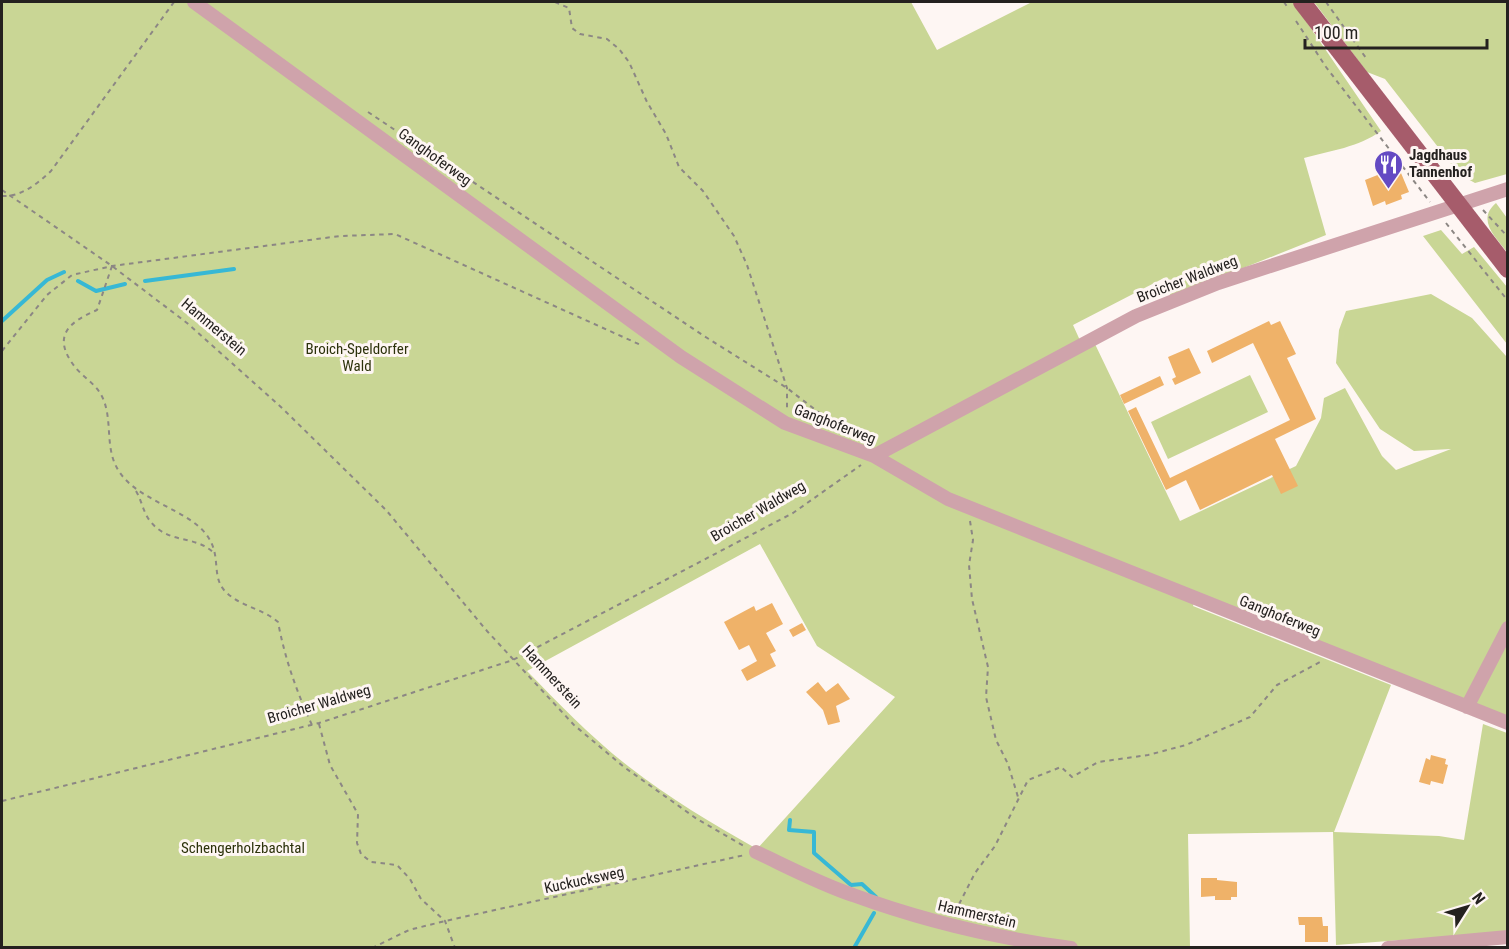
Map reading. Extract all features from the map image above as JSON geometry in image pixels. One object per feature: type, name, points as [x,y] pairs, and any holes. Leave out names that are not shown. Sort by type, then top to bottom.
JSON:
[{"type":"main road","points":[[1296,6],[1508,269]]},
{"type":"street","name":"Ganghoferweg","points":[[194,2],[681,357],[785,423],[874,456],[966,507],[1508,723]]},
{"type":"street","name":"Broicher Waldweg","points":[[874,456],[1136,316],[1218,283],[1508,189]]},
{"type":"street","points":[[1467,707],[1508,628]]},
{"type":"street","name":"Hammerstein","points":[[756,852],[851,895],[948,926],[1071,948]]},
{"type":"street","points":[[1388,948],[1508,937]]},
{"type":"path","points":[[2,196],[10,196],[34,186],[51,171],[174,2]]},
{"type":"path","points":[[555,2],[569,8],[572,28],[580,34],[607,39],[629,62],[647,102],[666,134],[679,167],[703,191],[734,237],[747,265],[787,388],[785,423]]},
{"type":"path","points":[[1284,2],[1296,6]]},
{"type":"path","points":[[1296,20],[1326,67],[1508,301]]},
{"type":"path","points":[[361,106],[704,336],[787,388],[847,435]]},
{"type":"path","name":"Hammerstein","points":[[2,190],[112,266],[187,323],[290,416],[386,510],[513,660],[574,725],[624,767],[697,819],[756,852]]},
{"type":"path","points":[[1495,223],[1508,237]]},
{"type":"path","points":[[2,351],[47,296],[72,275],[112,266],[340,236],[395,234],[647,348]]},
{"type":"path","points":[[112,266],[97,310],[70,324],[64,332],[66,350],[74,366],[100,392],[105,405],[108,446],[117,468],[129,484],[173,507],[213,541],[222,588],[235,600],[266,612],[278,622],[283,651],[290,663],[291,681],[312,725]]},
{"type":"path","name":"Broicher Waldweg","points":[[2,801],[312,725],[513,660],[793,513],[874,456]]},
{"type":"path","points":[[135,488],[150,522],[165,536],[205,544],[215,554]]},
{"type":"path","points":[[966,507],[973,540],[969,565],[972,599],[988,667],[985,689],[989,716],[1018,797]]},
{"type":"path","points":[[948,926],[975,873],[995,846],[1028,780],[1061,767],[1072,777],[1098,762],[1148,755],[1186,745],[1250,717],[1276,685],[1333,655]]},
{"type":"path","points":[[319,723],[330,765],[358,814],[357,843],[361,855],[371,862],[397,865],[410,879],[421,899],[445,921],[455,948]]},
{"type":"path","name":"Kuckucksweg","points":[[372,948],[409,930],[445,921],[756,852]]},
{"type":"green space","name":"Broich-Speldorfer Wald","points":[[2,2],[911,2],[937,50],[1032,2],[1293,2],[1381,131],[1354,145],[1304,158],[1326,235],[1171,297],[1162,279],[1073,325],[1083,347],[1094,342],[1180,521],[1296,466],[1321,418],[1324,398],[1345,388],[1382,456],[1396,470],[1451,449],[1414,451],[1380,429],[1336,363],[1339,330],[1346,311],[1431,294],[1472,318],[1506,356],[1507,717],[1197,595],[1193,606],[1391,685],[1334,832],[1439,836],[1464,840],[1483,724],[1507,733],[1507,932],[1336,945],[1333,832],[1188,834],[1190,947],[2,948]],"holes":[[[760,544],[817,646],[895,697],[757,849],[691,810],[628,766],[589,732],[527,671]]]},
{"type":"green space","points":[[1314,2],[1507,2],[1507,174],[1475,183],[1459,174],[1385,79],[1367,72]]},
{"type":"green space","points":[[1496,203],[1507,218],[1507,252],[1493,234],[1488,222],[1490,209]]},
{"type":"green space","points":[[1441,230],[1462,254],[1474,247],[1507,287],[1507,344],[1423,236]]},
{"type":"green space","points":[[1250,375],[1268,412],[1168,459],[1151,422]]},
{"type":"building","name":"Jagdhaus Tannenhof","points":[[1401,173],[1409,192],[1401,195],[1402,199],[1386,205],[1385,201],[1373,206],[1365,180],[1380,174],[1383,181]]},
{"type":"building","points":[[1269,321],[1271,325],[1280,321],[1296,354],[1287,358],[1316,419],[1275,439],[1298,486],[1281,494],[1272,475],[1200,510],[1186,480],[1166,490],[1128,411],[1136,407],[1170,478],[1290,420],[1253,343],[1212,363],[1207,351]]},
{"type":"building","points":[[1189,348],[1201,373],[1175,385],[1172,379],[1176,377],[1168,357]]},
{"type":"building","points":[[1160,376],[1164,385],[1124,404],[1120,395]]},
{"type":"building","points":[[772,603],[783,624],[766,633],[776,651],[770,654],[776,666],[747,681],[741,670],[757,661],[749,645],[739,650],[724,622],[754,606],[756,611]]},
{"type":"building","points":[[802,623],[806,630],[793,637],[789,630]]},
{"type":"building","points":[[818,682],[826,692],[838,683],[850,699],[836,706],[840,722],[828,725],[823,710],[806,692]]},
{"type":"building","points":[[1431,755],[1446,759],[1445,764],[1448,765],[1443,784],[1431,781],[1430,785],[1419,782],[1426,758],[1430,760]]},
{"type":"building","points":[[1201,878],[1237,882],[1237,897],[1231,897],[1231,900],[1215,900],[1215,896],[1201,897]]},
{"type":"building","points":[[1298,917],[1322,917],[1323,926],[1328,926],[1328,942],[1305,942],[1305,925],[1299,925]]},
{"type":"waterway","points":[[145,281],[234,269]]},
{"type":"waterway","points":[[2,321],[47,280],[64,272]]},
{"type":"waterway","points":[[78,281],[96,291],[125,284]]},
{"type":"waterway","points":[[790,820],[789,830],[814,832],[814,853],[851,885],[862,884],[876,897]]},
{"type":"waterway","points":[[854,948],[874,913]]},
{"type":"place","name":"Jagdhaus Tannenhof","points":[[1388,190]]},
{"type":"park label","name":"Schengerholzbachtal","points":[[243,848]]}]
